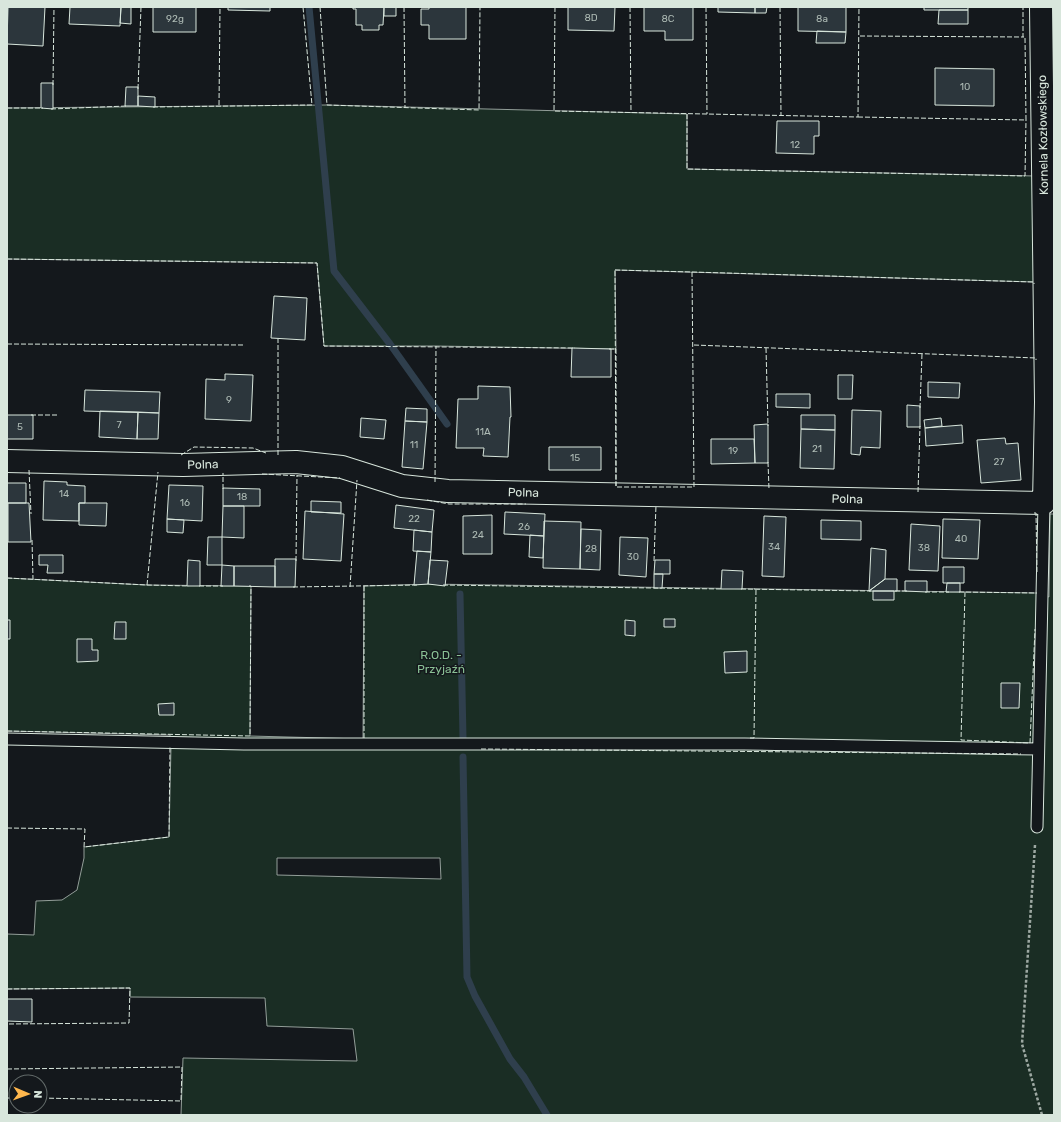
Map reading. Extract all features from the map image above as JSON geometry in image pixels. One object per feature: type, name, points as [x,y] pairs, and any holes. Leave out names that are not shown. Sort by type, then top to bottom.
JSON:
[{"type":"street","name":"Kornela Kozłowskiego","points":[[1041,7],[1046,402],[1044,503]]},
{"type":"street","name":"Polna","points":[[7,461],[183,465],[296,462],[342,467],[402,486],[448,491],[1044,503]]},
{"type":"lane","points":[[1037,827],[1044,503]]},
{"type":"lane","points":[[7,739],[244,744],[744,744],[1038,749]]},
{"type":"path","points":[[1037,827],[1022,1044],[1042,1115]]},
{"type":"green space","points":[[327,105],[687,114],[687,169],[1036,176],[1034,282],[615,270],[616,349],[324,346],[317,263],[7,259],[7,108]]},
{"type":"green space","name":"R.O.D. - Przyjaźń","points":[[1050,514],[1054,514],[1054,1115],[181,1115],[183,1058],[357,1061],[353,1029],[267,1026],[265,998],[130,997],[130,988],[7,989],[7,934],[34,935],[36,901],[62,900],[77,890],[84,858],[84,847],[169,837],[171,746],[170,735],[7,731],[7,578],[147,585],[251,586],[250,736],[363,739],[364,586],[428,584],[1037,593],[1049,597]],"holes":[[[277,858],[440,858],[441,879],[277,875]]]},
{"type":"building","points":[[8,7],[45,7],[43,46],[7,44]]},
{"type":"building","points":[[70,7],[121,7],[120,26],[69,24]]},
{"type":"building","points":[[121,7],[131,7],[131,24],[120,23]]},
{"type":"building","points":[[153,7],[196,7],[196,32],[153,32]]},
{"type":"building","points":[[228,7],[270,7],[270,11],[228,10]]},
{"type":"building","points":[[353,7],[384,7],[383,25],[379,25],[379,30],[362,30],[362,25],[356,25],[356,9],[353,9]]},
{"type":"building","points":[[384,7],[396,7],[396,16],[384,16]]},
{"type":"building","points":[[429,7],[466,7],[466,39],[429,39],[429,25],[421,25],[421,9],[429,9]]},
{"type":"building","points":[[568,7],[615,7],[614,31],[568,30]]},
{"type":"building","points":[[644,7],[693,7],[693,40],[665,40],[665,31],[644,31]]},
{"type":"building","points":[[718,7],[755,7],[755,13],[718,12]]},
{"type":"building","points":[[755,7],[767,7],[766,13],[755,13]]},
{"type":"building","points":[[798,7],[846,7],[846,32],[798,31]]},
{"type":"building","points":[[924,7],[968,7],[968,10],[924,10]]},
{"type":"building","points":[[939,10],[968,10],[968,24],[938,24]]},
{"type":"building","points":[[817,31],[846,32],[845,43],[816,43]]},
{"type":"building","points":[[935,68],[994,69],[994,106],[935,105]]},
{"type":"building","points":[[41,83],[53,83],[53,109],[41,108]]},
{"type":"building","points":[[126,87],[138,87],[138,106],[125,106]]},
{"type":"building","points":[[138,96],[155,97],[155,107],[138,106]]},
{"type":"building","points":[[777,121],[819,121],[819,136],[814,136],[814,154],[776,153]]},
{"type":"building","points":[[274,296],[307,298],[305,340],[271,338]]},
{"type":"building","points":[[572,348],[611,349],[611,377],[571,377]]},
{"type":"building","points":[[225,374],[253,375],[251,421],[205,419],[206,379],[225,380]]},
{"type":"building","points":[[838,375],[853,375],[852,399],[838,399]]},
{"type":"building","points":[[928,382],[960,383],[959,398],[928,397]]},
{"type":"building","points":[[478,386],[510,387],[511,417],[508,457],[483,456],[484,448],[456,448],[458,399],[478,399]]},
{"type":"building","points":[[85,390],[160,392],[159,413],[84,411]]},
{"type":"building","points":[[776,394],[810,394],[810,408],[776,407]]},
{"type":"building","points":[[907,405],[920,406],[920,427],[907,427]]},
{"type":"building","points":[[406,408],[427,409],[427,422],[405,421]]},
{"type":"building","points":[[852,410],[881,411],[880,448],[861,447],[860,455],[851,454]]},
{"type":"building","points":[[100,411],[138,412],[137,439],[99,437]]},
{"type":"building","points":[[138,412],[159,413],[158,439],[137,439]]},
{"type":"building","points":[[7,415],[33,415],[33,439],[7,439]]},
{"type":"building","points":[[801,415],[835,415],[835,430],[801,429]]},
{"type":"building","points":[[361,418],[386,420],[384,439],[360,437]]},
{"type":"building","points":[[941,418],[942,426],[925,428],[924,420]]},
{"type":"building","points":[[405,421],[427,422],[423,469],[402,467]]},
{"type":"building","points":[[768,424],[768,463],[755,463],[754,425]]},
{"type":"building","points":[[962,425],[963,443],[926,446],[925,428]]},
{"type":"building","points":[[801,429],[835,430],[834,469],[800,468]]},
{"type":"building","points":[[1005,438],[1006,444],[1018,443],[1021,480],[981,483],[977,440]]},
{"type":"building","points":[[711,439],[754,439],[755,463],[711,464]]},
{"type":"building","points":[[549,447],[601,447],[601,470],[549,470]]},
{"type":"building","points":[[44,481],[67,482],[67,485],[85,486],[85,503],[79,503],[79,521],[43,520]]},
{"type":"building","points":[[7,483],[26,483],[26,503],[7,503]]},
{"type":"building","points":[[169,485],[203,486],[202,521],[167,519]]},
{"type":"building","points":[[223,488],[260,489],[260,506],[223,506]]},
{"type":"building","points":[[311,501],[341,502],[341,513],[311,512]]},
{"type":"building","points":[[8,503],[29,503],[31,542],[8,542]]},
{"type":"building","points":[[79,503],[107,503],[106,526],[79,525]]},
{"type":"building","points":[[396,505],[434,510],[432,532],[394,528]]},
{"type":"building","points":[[223,506],[244,506],[244,538],[222,537]]},
{"type":"building","points":[[305,511],[344,514],[341,561],[303,559]]},
{"type":"building","points":[[505,512],[545,514],[544,536],[504,534]]},
{"type":"building","points":[[492,515],[492,554],[463,554],[463,516]]},
{"type":"building","points":[[764,516],[786,517],[784,577],[762,576]]},
{"type":"building","points":[[167,519],[184,520],[183,533],[167,532]]},
{"type":"building","points":[[943,519],[980,520],[978,559],[942,558]]},
{"type":"building","points":[[821,520],[861,521],[861,540],[821,539]]},
{"type":"building","points":[[544,521],[581,522],[580,569],[543,568]]},
{"type":"building","points":[[911,524],[940,526],[938,571],[909,570]]},
{"type":"building","points":[[581,529],[601,530],[600,570],[580,569]]},
{"type":"building","points":[[414,530],[432,532],[431,552],[413,551]]},
{"type":"building","points":[[530,535],[544,536],[543,558],[529,557]]},
{"type":"building","points":[[208,537],[222,537],[222,565],[207,565]]},
{"type":"building","points":[[620,537],[648,538],[646,577],[619,575]]},
{"type":"building","points":[[871,548],[886,550],[885,579],[869,591]]},
{"type":"building","points":[[417,551],[431,552],[428,584],[414,585]]},
{"type":"building","points":[[39,555],[63,555],[63,573],[47,573],[48,565],[39,565]]},
{"type":"building","points":[[275,559],[296,559],[295,587],[275,587]]},
{"type":"building","points":[[188,560],[200,561],[200,586],[187,586]]},
{"type":"building","points":[[430,560],[448,561],[445,586],[428,584]]},
{"type":"building","points":[[655,560],[670,560],[670,574],[654,574]]},
{"type":"building","points":[[222,565],[234,566],[234,586],[221,586]]},
{"type":"building","points":[[234,566],[275,566],[275,587],[234,586]]},
{"type":"building","points":[[943,567],[964,567],[964,583],[943,583]]},
{"type":"building","points":[[722,570],[743,571],[742,589],[721,589]]},
{"type":"building","points":[[654,574],[663,574],[662,588],[654,588]]},
{"type":"building","points":[[885,579],[897,579],[897,591],[869,591]]},
{"type":"building","points":[[905,581],[927,581],[927,592],[905,591]]},
{"type":"building","points":[[947,583],[960,583],[960,592],[946,592]]},
{"type":"building","points":[[873,591],[894,591],[894,600],[873,600]]},
{"type":"building","points":[[664,619],[675,619],[675,627],[664,627]]},
{"type":"building","points":[[7,620],[10,620],[10,639],[7,639]]},
{"type":"building","points":[[625,620],[635,621],[635,636],[625,635]]},
{"type":"building","points":[[115,622],[126,622],[126,639],[114,639]]},
{"type":"building","points":[[77,639],[92,639],[92,650],[98,650],[98,661],[77,662]]},
{"type":"building","points":[[747,651],[747,672],[725,673],[724,652]]},
{"type":"building","points":[[1001,683],[1020,683],[1019,708],[1001,708]]},
{"type":"building","points":[[174,703],[174,715],[159,715],[158,704]]},
{"type":"building","points":[[7,999],[32,999],[32,1022],[7,1021]]},
{"type":"waterway","points":[[309,7],[334,271],[390,344],[447,424]]},
{"type":"waterway","points":[[460,594],[463,738]]},
{"type":"waterway","points":[[463,757],[467,977],[475,996],[510,1059],[524,1077],[547,1115]]},
{"type":"fence","points":[[53,85],[54,7]]},
{"type":"fence","points":[[138,89],[141,7]]},
{"type":"fence","points":[[219,105],[220,7]]},
{"type":"fence","points":[[153,107],[312,105],[303,7]]},
{"type":"fence","points":[[320,7],[327,105],[479,110],[480,7]]},
{"type":"fence","points":[[404,7],[405,108]]},
{"type":"fence","points":[[555,7],[554,111],[858,117],[859,7]]},
{"type":"fence","points":[[630,7],[631,113]]},
{"type":"fence","points":[[706,7],[707,114]]},
{"type":"fence","points":[[780,7],[781,116]]},
{"type":"fence","points":[[858,117],[1026,120],[1025,37],[1023,37],[1023,7]]},
{"type":"fence","points":[[860,36],[1023,37]]},
{"type":"fence","points":[[51,109],[127,106]]},
{"type":"fence","points":[[7,108],[43,108]]},
{"type":"fence","points":[[687,114],[687,169],[1025,176],[1026,120]]},
{"type":"fence","points":[[7,259],[317,263],[324,346],[575,348]]},
{"type":"fence","points":[[615,270],[692,272],[694,487],[616,487],[615,270]]},
{"type":"fence","points":[[692,272],[1034,282],[1034,284]]},
{"type":"fence","points":[[278,339],[278,455]]},
{"type":"fence","points":[[7,344],[245,345]]},
{"type":"fence","points":[[694,345],[1036,358],[1036,360]]},
{"type":"fence","points":[[435,482],[436,346]]},
{"type":"fence","points":[[766,348],[768,426]]},
{"type":"fence","points":[[609,349],[616,349],[616,486]]},
{"type":"fence","points":[[920,408],[922,354]]},
{"type":"fence","points":[[31,415],[58,415]]},
{"type":"fence","points":[[918,492],[920,426]]},
{"type":"fence","points":[[181,455],[194,447],[253,448],[266,453]]},
{"type":"fence","points":[[768,462],[769,489]]},
{"type":"fence","points":[[29,470],[31,514]]},
{"type":"fence","points":[[147,585],[158,472]]},
{"type":"fence","points":[[223,473],[223,489]]},
{"type":"fence","points":[[262,474],[340,478]]},
{"type":"fence","points":[[296,561],[297,475]]},
{"type":"fence","points":[[350,587],[357,480]]},
{"type":"fence","points":[[427,500],[449,504],[526,504]]},
{"type":"fence","points":[[654,561],[656,505]]},
{"type":"fence","points":[[1034,513],[1036,513],[1037,573]]},
{"type":"fence","points":[[32,540],[33,579]]},
{"type":"fence","points":[[7,578],[189,586]]},
{"type":"fence","points":[[293,587],[417,585]]},
{"type":"fence","points":[[443,585],[723,589]]},
{"type":"fence","points":[[199,586],[223,586]]},
{"type":"fence","points":[[7,731],[250,736],[251,586],[249,586]]},
{"type":"fence","points":[[364,586],[364,739]]},
{"type":"fence","points":[[741,589],[871,591]]},
{"type":"fence","points":[[750,738],[754,738],[756,589],[754,589]]},
{"type":"fence","points":[[895,591],[907,591]]},
{"type":"fence","points":[[925,592],[949,592]]},
{"type":"fence","points":[[959,592],[1037,593]]},
{"type":"fence","points":[[965,592],[961,740],[1030,743],[1035,629]]},
{"type":"fence","points":[[7,828],[85,829],[84,847],[169,837],[170,746]]},
{"type":"fence","points":[[481,749],[1021,754]]},
{"type":"fence","points":[[7,989],[130,988],[129,1023],[7,1024]]},
{"type":"fence","points":[[7,1069],[182,1067],[181,1101],[48,1098]]}]
